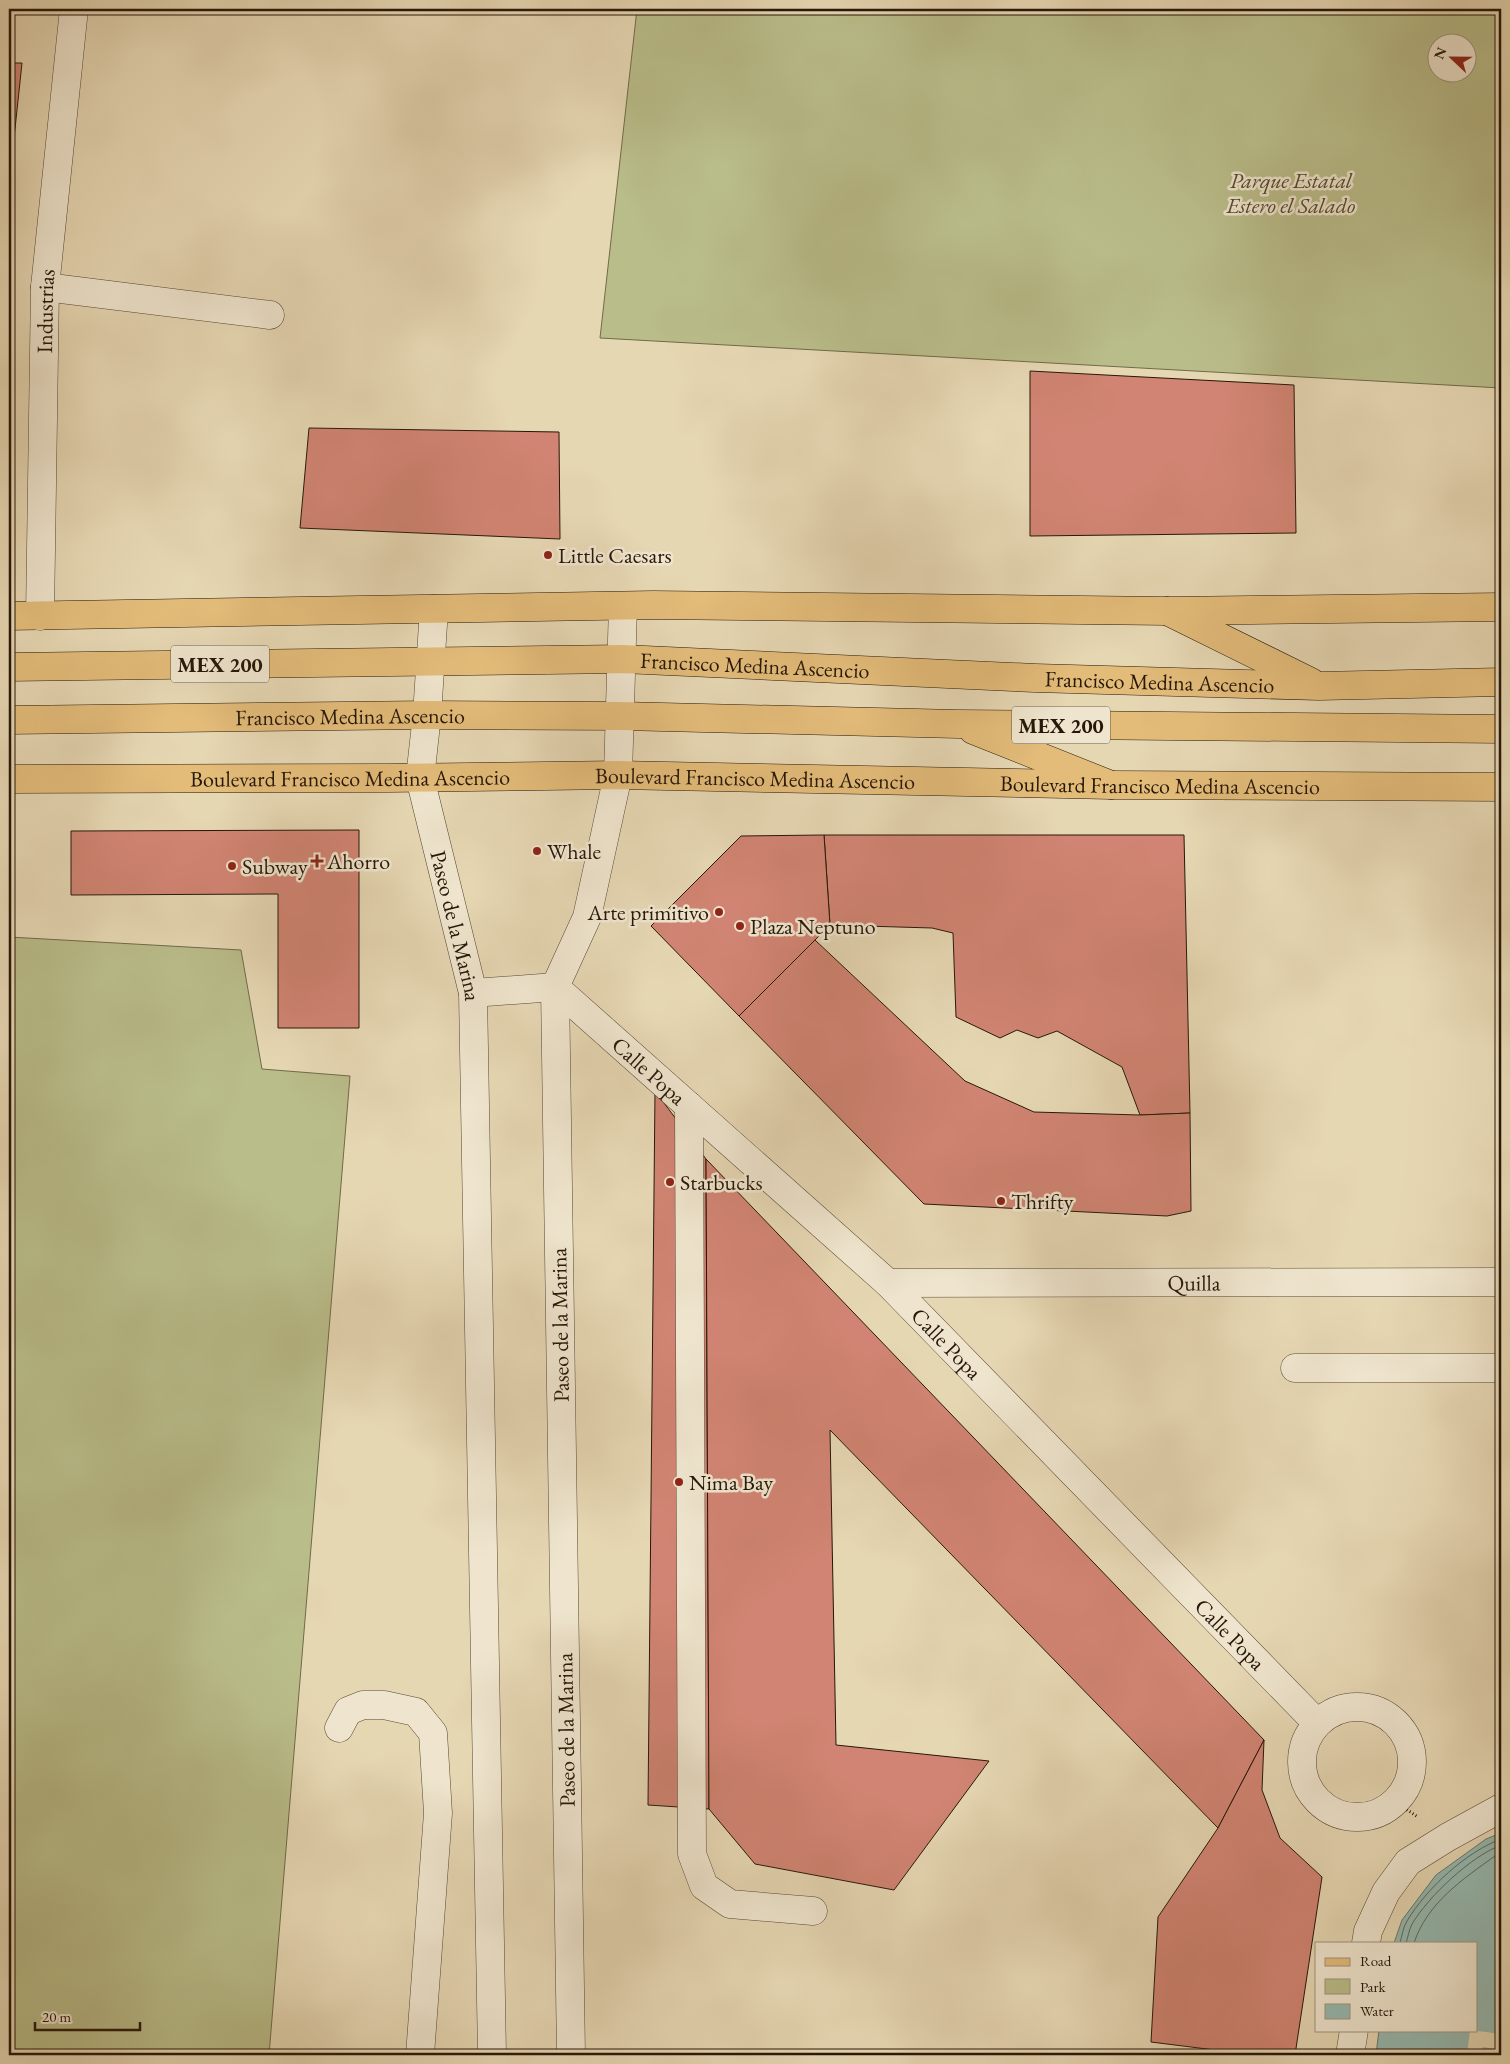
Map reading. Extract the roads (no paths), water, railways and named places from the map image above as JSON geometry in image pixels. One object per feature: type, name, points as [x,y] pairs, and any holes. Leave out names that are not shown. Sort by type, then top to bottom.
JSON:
[{"type":"main road","points":[[9,616],[623,606],[1167,611],[1501,607]]},
{"type":"main road","points":[[1167,611],[1319,686]]},
{"type":"main road","name":"Francisco Medina Ascencio","points":[[9,667],[623,659],[1025,678],[1319,686],[1501,682]]},
{"type":"main road","name":"Francisco Medina Ascencio","points":[[9,720],[427,715],[621,716],[958,724],[1501,729]]},
{"type":"main road","points":[[958,724],[1111,785]]},
{"type":"main road","name":"Boulevard Francisco Medina Ascencio","points":[[9,779],[420,778],[618,775],[1111,785],[1501,787]]},
{"type":"street","name":"Industrias","points":[[40,616],[45,287],[74,9]]},
{"type":"street","points":[[45,287],[270,315]]},
{"type":"street","name":"Paseo de la Marina","points":[[571,2055],[555,987],[588,917],[618,775],[623,659],[623,606]]},
{"type":"street","name":"Paseo de la Marina","points":[[434,610],[427,715],[420,778],[473,993],[492,2055]]},
{"type":"street","points":[[473,993],[555,987]]},
{"type":"street","name":"Calle Popa","points":[[555,987],[888,1283],[1317,1724]]},
{"type":"street","points":[[689,1106],[692,1854],[704,1886],[730,1904],[813,1911]]},
{"type":"street","name":"Quilla","points":[[888,1283],[1501,1282]]},
{"type":"street","points":[[1295,1368],[1501,1368]]},
{"type":"street","points":[[340,1728],[348,1711],[363,1705],[384,1705],[416,1712],[433,1733],[438,1813],[420,2055]]},
{"type":"street","points":[[1349,1707],[1368,1708],[1386,1715],[1400,1728],[1410,1745],[1411,1768],[1406,1786],[1395,1802],[1372,1815],[1353,1817],[1334,1813],[1319,1803],[1312,1794],[1304,1777],[1301,1758],[1306,1740],[1317,1724],[1331,1713],[1349,1707]]},
{"type":"street","points":[[1366,1942],[1368,1930],[1386,1892],[1408,1862],[1448,1837],[1501,1808]]},
{"type":"street","points":[[1350,2055],[1354,2032]]},
{"type":"water","points":[[1501,1833],[1501,2055],[1376,2055],[1379,2032],[1478,2032],[1478,1942],[1394,1942],[1402,1920],[1436,1875],[1486,1839]]},
{"type":"place","name":"Little Caesars","points":[[548,555]]},
{"type":"place","name":"Whale","points":[[537,851]]},
{"type":"place","name":"Ahorro","points":[[317,861]]},
{"type":"place","name":"Subway","points":[[232,866]]},
{"type":"place","name":"Arte primitivo","points":[[719,912]]},
{"type":"place","name":"Plaza Neptuno","points":[[740,926]]},
{"type":"place","name":"Starbucks","points":[[670,1182]]},
{"type":"place","name":"Thrifty","points":[[1001,1201]]},
{"type":"place","name":"Nima Bay","points":[[679,1482]]},
{"type":"park label","name":"Parque Estatal Estero el Salado","points":[[1291,192]]}]
